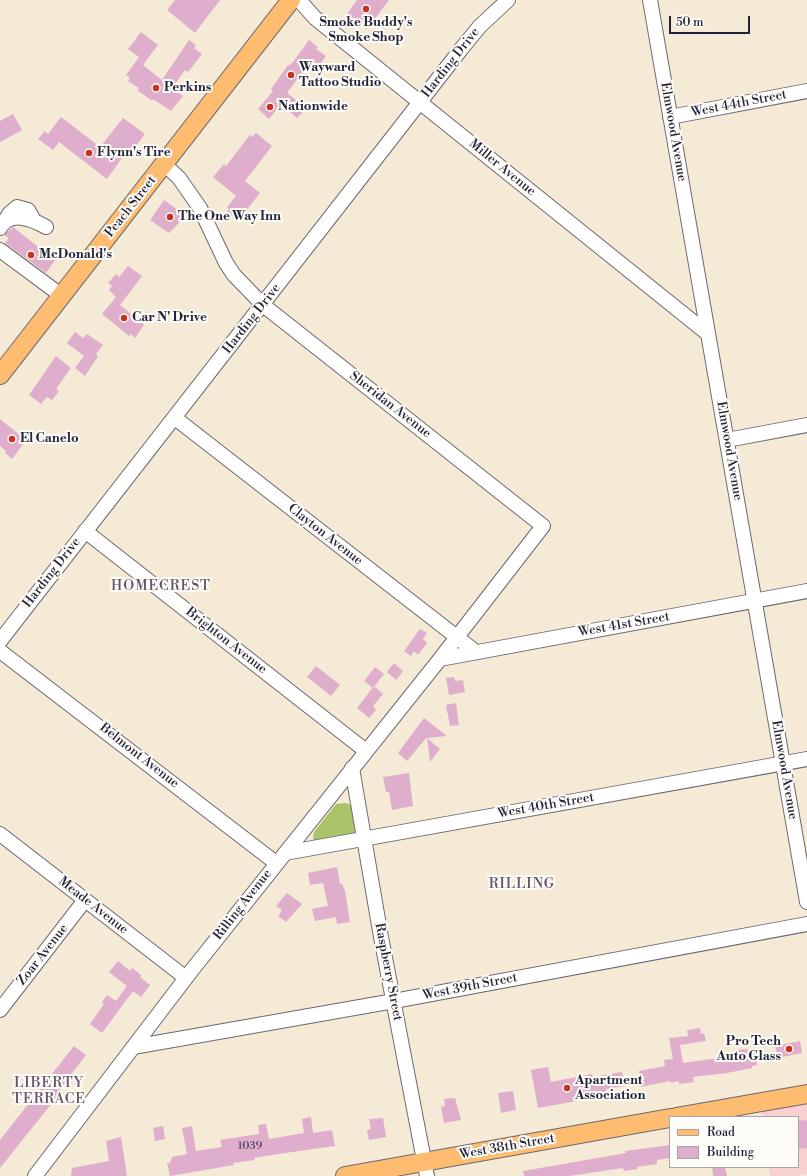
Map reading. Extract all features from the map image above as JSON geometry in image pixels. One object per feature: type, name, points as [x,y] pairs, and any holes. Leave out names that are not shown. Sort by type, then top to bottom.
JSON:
[{"type":"main road","name":"Peach Street","points":[[0,375],[291,0]]},
{"type":"main road","points":[[682,1116],[807,1094]]},
{"type":"main road","name":"West 38th Street","points":[[345,1176],[426,1169],[669,1118]]},
{"type":"street","name":"Miller Avenue","points":[[298,0],[309,13],[707,333]]},
{"type":"street","name":"Harding Drive","points":[[0,641],[480,26],[508,0]]},
{"type":"street","name":"Elmwood Avenue","points":[[650,0],[807,902]]},
{"type":"street","name":"West 44th Street","points":[[670,117],[807,91]]},
{"type":"street","name":"Sheridan Avenue","points":[[164,164],[179,178],[200,208],[226,263],[234,275],[263,305],[543,526],[457,638]]},
{"type":"street","points":[[2,226],[19,217],[33,219],[46,227]]},
{"type":"street","points":[[0,250],[62,296]]},
{"type":"street","name":"Clayton Avenue","points":[[175,418],[476,652]]},
{"type":"street","points":[[727,440],[807,425]]},
{"type":"street","name":"Brighton Avenue","points":[[85,531],[366,751]]},
{"type":"street","name":"West 41st Street","points":[[440,659],[807,591]]},
{"type":"street","name":"Rilling Avenue","points":[[35,1176],[186,978],[457,638]]},
{"type":"street","name":"Belmont Avenue","points":[[0,651],[281,858]]},
{"type":"street","name":"West 40th Street","points":[[281,858],[364,839],[807,759]]},
{"type":"street","name":"Raspberry Street","points":[[352,768],[426,1169]]},
{"type":"street","name":"Meade Avenue","points":[[0,834],[186,978]]},
{"type":"street","name":"Zoar Avenue","points":[[0,1010],[85,900]]},
{"type":"street","name":"West 39th Street","points":[[133,1047],[394,1001],[807,924]]},
{"type":"shaded area","points":[[807,1102],[807,1174],[795,1176],[770,1176],[768,1168],[799,1168],[799,1116],[762,1116],[761,1110]]},
{"type":"green space","points":[[346,803],[351,805],[356,830],[355,833],[314,841],[314,832],[336,804]]},
{"type":"building","points":[[175,0],[220,0],[195,33],[167,10]]},
{"type":"building","points":[[357,0],[389,0],[367,29],[347,14]]},
{"type":"building","points":[[141,32],[158,45],[143,65],[162,80],[189,40],[196,45],[194,48],[202,54],[188,72],[185,70],[172,88],[183,96],[171,111],[153,99],[152,101],[137,90],[139,88],[128,81],[130,78],[126,75],[139,57],[128,49]]},
{"type":"building","points":[[309,40],[318,47],[316,49],[326,56],[316,70],[308,64],[287,93],[305,107],[302,113],[297,118],[281,104],[269,119],[258,109],[273,91],[271,89],[288,65],[289,66],[293,62]]},
{"type":"building","points":[[13,114],[22,130],[0,142],[0,121]]},
{"type":"building","points":[[61,117],[100,147],[123,118],[145,134],[127,158],[124,155],[107,179],[59,142],[53,150],[38,139],[45,131],[48,134]]},
{"type":"building","points":[[256,133],[272,146],[245,181],[260,193],[238,221],[227,212],[229,209],[227,207],[236,196],[213,177],[224,164],[226,166],[250,135],[252,137]]},
{"type":"building","points":[[164,200],[186,216],[169,233],[150,220]]},
{"type":"building","points":[[13,227],[55,260],[46,273],[5,243],[9,238],[4,235]]},
{"type":"building","points":[[128,266],[142,276],[120,305],[144,325],[135,338],[131,334],[129,336],[102,314],[116,297],[109,290],[112,286],[108,283],[116,274],[119,277]]},
{"type":"building","points":[[75,332],[83,338],[87,334],[103,345],[96,354],[98,356],[85,376],[75,368],[84,356],[67,343]]},
{"type":"building","points":[[56,356],[71,368],[56,389],[59,391],[52,400],[47,397],[41,404],[29,395]]},
{"type":"building","name":"El Canelo","points":[[0,419],[26,440],[12,459],[0,446]]},
{"type":"building","points":[[420,629],[427,633],[423,639],[427,643],[418,655],[414,651],[411,656],[404,651]]},
{"type":"building","points":[[394,663],[403,671],[396,680],[387,672]]},
{"type":"building","points":[[316,666],[340,685],[331,696],[307,677]]},
{"type":"building","points":[[375,667],[384,674],[373,688],[364,681]]},
{"type":"building","points":[[454,677],[455,681],[463,680],[465,692],[449,695],[446,678]]},
{"type":"building","points":[[374,686],[383,694],[373,706],[376,710],[369,718],[357,708]]},
{"type":"building","points":[[456,703],[459,725],[450,726],[446,705]]},
{"type":"building","points":[[424,718],[447,736],[427,737],[407,761],[398,753]]},
{"type":"building","points":[[427,738],[440,749],[430,762]]},
{"type":"building","points":[[409,773],[413,806],[392,810],[389,792],[386,792],[383,777]]},
{"type":"building","points":[[337,867],[340,884],[342,884],[345,891],[350,922],[337,924],[336,917],[315,921],[312,909],[328,906],[323,883],[310,885],[308,873]]},
{"type":"building","points":[[287,893],[302,904],[286,922],[278,916],[282,910],[276,906]]},
{"type":"building","points":[[118,961],[130,971],[132,968],[136,971],[141,975],[140,977],[150,985],[141,997],[133,991],[102,1033],[90,1024],[104,1004],[102,1002],[107,995],[116,1001],[127,986],[109,972]]},
{"type":"building","points":[[700,1028],[701,1034],[704,1033],[706,1041],[680,1045],[683,1063],[738,1054],[737,1050],[747,1049],[748,1053],[755,1052],[757,1065],[752,1066],[752,1068],[727,1073],[693,1077],[694,1082],[679,1084],[679,1081],[670,1083],[670,1081],[641,1087],[639,1071],[665,1066],[664,1060],[673,1059],[669,1038],[688,1036],[687,1030]]},
{"type":"building","points":[[800,1041],[802,1053],[778,1058],[775,1046]]},
{"type":"building","points":[[74,1046],[86,1055],[63,1085],[56,1098],[0,1168],[0,1140]]},
{"type":"building","points":[[548,1067],[551,1082],[592,1074],[593,1077],[622,1072],[624,1086],[606,1089],[606,1093],[588,1099],[538,1108],[531,1070]]},
{"type":"building","points":[[513,1091],[516,1110],[501,1113],[498,1093]]},
{"type":"building","points":[[455,1098],[461,1120],[444,1123],[441,1107],[445,1106],[444,1099]]},
{"type":"building","points":[[311,1117],[313,1133],[332,1130],[335,1146],[254,1158],[255,1160],[233,1163],[234,1165],[170,1176],[167,1163],[170,1163],[172,1157],[187,1154],[182,1128],[192,1126],[196,1151],[222,1147],[220,1140],[259,1134],[258,1125],[266,1124],[269,1139],[304,1133],[302,1119]]},
{"type":"building","points":[[383,1118],[386,1137],[369,1140],[367,1130],[371,1129],[369,1119]]},
{"type":"building","points":[[807,1120],[807,1148],[799,1149],[799,1121]]},
{"type":"building","points":[[163,1126],[165,1139],[155,1141],[153,1128]]},
{"type":"building","points":[[121,1137],[127,1176],[71,1176],[72,1168],[109,1161],[106,1141]]},
{"type":"building","points":[[669,1145],[669,1158],[657,1160],[657,1164],[637,1167],[638,1169],[624,1171],[623,1168],[569,1176],[524,1176],[523,1171],[626,1153],[625,1151]]},
{"type":"building","points":[[712,1168],[725,1168],[727,1176],[713,1176]]},
{"type":"place","name":"Smoke Buddy's Smoke Shop","points":[[366,9]]},
{"type":"place","name":"Wayward Tattoo Studio","points":[[291,75]]},
{"type":"place","name":"Perkins","points":[[156,88]]},
{"type":"place","name":"Nationwide","points":[[270,107]]},
{"type":"place","name":"Flynn's Tire","points":[[89,153]]},
{"type":"place","name":"The One Way Inn","points":[[170,217]]},
{"type":"place","name":"McDonald's","points":[[31,255]]},
{"type":"place","name":"Car N' Drive","points":[[124,318]]},
{"type":"place","name":"El Canelo","points":[[12,439]]},
{"type":"place","name":"Pro Tech Auto Glass","points":[[789,1049]]},
{"type":"place","name":"Apartment Association","points":[[567,1088]]},
{"type":"district","name":"HOMECREST","points":[[161,587]]},
{"type":"district","name":"RILLING","points":[[522,885]]},
{"type":"district","name":"LIBERTY TERRACE","points":[[49,1092]]}]
